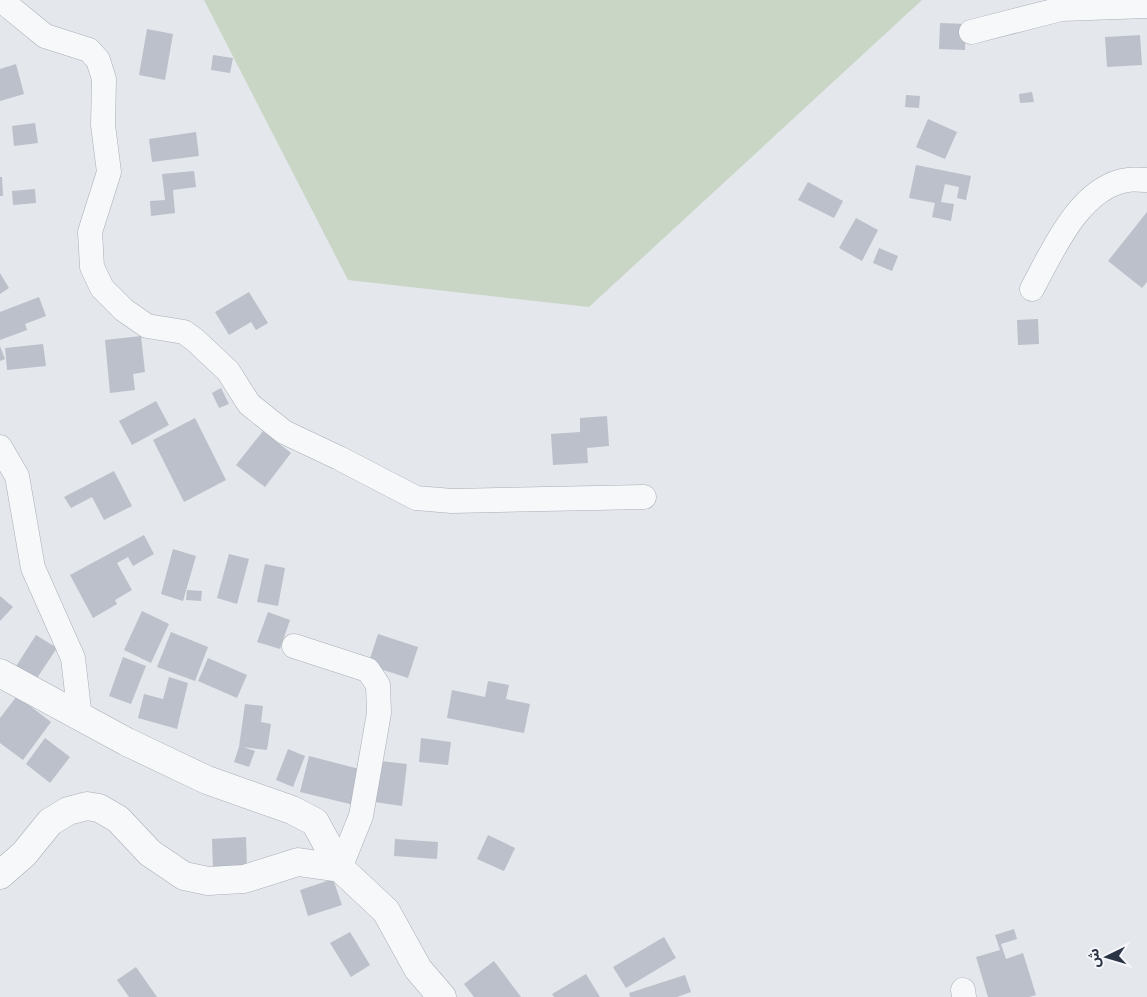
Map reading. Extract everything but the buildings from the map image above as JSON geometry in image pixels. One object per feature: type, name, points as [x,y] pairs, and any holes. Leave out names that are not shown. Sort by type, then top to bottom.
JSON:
[{"type":"street","points":[[1,0],[45,36],[88,50],[98,60],[104,79],[103,125],[109,172],[90,232],[92,267],[102,288],[124,310],[147,326],[184,332],[195,340],[228,371],[249,404],[284,432],[416,498],[452,501],[644,497]]},
{"type":"street","points":[[971,32],[1061,9],[1147,6]]},
{"type":"street","points":[[1032,289],[1065,227],[1094,195],[1128,180],[1147,180]]},
{"type":"street","points":[[0,447],[17,476],[33,568],[73,658],[80,718]]},
{"type":"street","points":[[294,646],[368,670],[378,685],[379,713],[361,816],[340,868]]},
{"type":"street","points":[[0,673],[80,718],[207,780],[292,810],[315,822],[340,868],[386,911],[418,969],[442,997]]},
{"type":"street","points":[[0,875],[24,854],[50,822],[68,811],[87,806],[99,808],[118,819],[150,853],[184,876],[208,881],[244,878],[298,862],[340,868]]},
{"type":"green space","points":[[204,0],[922,0],[589,307],[348,280]]}]
